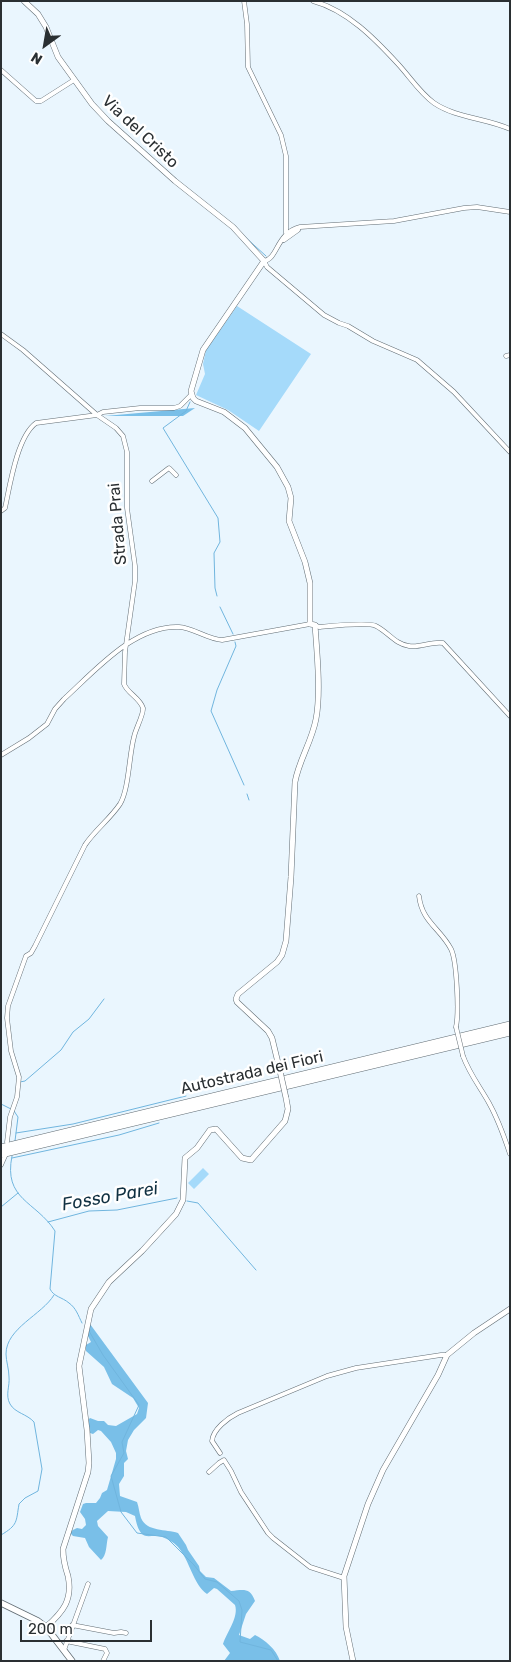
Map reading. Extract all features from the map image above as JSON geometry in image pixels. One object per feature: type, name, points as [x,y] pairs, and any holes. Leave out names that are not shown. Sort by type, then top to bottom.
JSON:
[{"type":"highway","name":"Autostrada dei Fiori","points":[[1,1148],[510,1025]]},
{"type":"highway","name":"Autostrada dei Fiori","points":[[3,1155],[510,1032]]},
{"type":"main road","points":[[1,1603],[38,1621],[46,1628],[72,1661]]},
{"type":"street","name":"Via del Cristo","points":[[24,1],[38,14],[46,27],[58,57],[92,104],[108,121],[175,181],[233,227],[264,261]]},
{"type":"street","points":[[244,1],[247,24],[248,67],[280,135],[286,156],[286,233]]},
{"type":"street","points":[[313,1],[337,10],[367,33],[425,96],[433,102],[448,110],[510,129]]},
{"type":"street","points":[[1,70],[36,101],[41,101],[74,80]]},
{"type":"street","points":[[1,511],[5,508],[12,471],[30,427],[36,423],[97,415],[103,412],[140,408],[174,408],[180,406],[191,395],[203,350],[264,261],[270,258],[286,233],[293,229],[305,227],[387,221],[476,207],[510,212]]},
{"type":"street","points":[[278,246],[288,235],[305,227]]},
{"type":"street","points":[[264,261],[267,267],[318,310],[374,342],[417,360],[454,392],[510,452]]},
{"type":"street","name":"Strada Prai","points":[[1,334],[23,350],[97,415],[116,428],[123,436],[127,452],[127,508],[135,566],[128,643],[125,652],[124,684],[125,688],[141,705],[143,710],[133,739],[124,797],[85,845],[35,946],[31,953],[26,956],[8,1006],[7,1018],[11,1051],[19,1077],[16,1097],[10,1113],[8,1142]]},
{"type":"street","points":[[46,1628],[64,1608],[70,1594],[63,1548],[88,1472],[87,1430],[79,1366],[91,1309],[109,1282],[142,1251],[176,1214],[183,1197],[186,1158],[197,1148],[210,1130],[212,1128],[216,1129],[242,1158],[251,1160],[285,1121],[288,1110],[272,1038],[268,1031],[237,1002],[236,997],[277,962],[285,948],[291,877],[295,782],[297,771],[310,742],[316,719],[318,678],[310,583],[305,562],[289,521],[291,498],[288,487],[277,467],[245,428],[224,412],[196,401],[191,395]]},
{"type":"street","points":[[152,481],[169,468],[176,475]]},
{"type":"street","points":[[1,756],[47,724],[64,699],[128,643],[155,630],[166,627],[181,627],[212,639],[222,640],[313,625],[349,626],[369,624],[378,626],[393,639],[407,646],[414,647],[440,642],[510,716]]},
{"type":"street","points":[[419,896],[420,908],[424,915],[449,946],[454,956],[458,1001],[456,1027],[463,1056],[477,1086],[489,1102],[510,1154]]},
{"type":"street","points":[[1,1165],[3,1155]]},
{"type":"street","points":[[353,1661],[346,1627],[344,1578],[368,1504],[383,1470],[447,1355],[474,1333],[510,1309]]},
{"type":"street","points":[[220,1453],[212,1441],[214,1434],[225,1422],[238,1413],[327,1376],[356,1368],[447,1355]]},
{"type":"street","points":[[209,1472],[224,1460],[241,1492],[273,1538],[310,1567],[344,1578]]},
{"type":"street","points":[[64,1650],[88,1584]]},
{"type":"street","points":[[72,1625],[114,1633],[126,1633]]},
{"type":"street","points":[[66,1641],[105,1649],[107,1653],[103,1661]]},
{"type":"shaded area","points":[[237,306],[311,354],[259,431],[228,410],[196,395],[205,374],[203,364],[206,350]]},
{"type":"shaded area","points":[[195,408],[183,416],[105,416]]},
{"type":"shaded area","points":[[203,1168],[209,1174],[194,1189],[188,1183]]},
{"type":"shaded area","points":[[90,1324],[148,1403],[146,1418],[134,1430],[128,1440],[126,1451],[128,1459],[124,1463],[124,1476],[119,1484],[120,1496],[137,1502],[141,1518],[148,1526],[178,1533],[199,1566],[200,1571],[206,1577],[214,1578],[231,1591],[246,1590],[251,1593],[255,1601],[246,1614],[239,1635],[250,1639],[255,1635],[259,1637],[273,1649],[280,1661],[224,1661],[230,1653],[223,1644],[234,1619],[235,1605],[217,1589],[214,1588],[207,1594],[202,1590],[178,1547],[163,1537],[144,1535],[138,1528],[135,1516],[126,1512],[108,1511],[97,1521],[98,1526],[108,1537],[105,1553],[101,1560],[89,1547],[85,1538],[71,1534],[71,1531],[77,1528],[82,1529],[86,1525],[85,1519],[80,1512],[83,1504],[96,1503],[102,1493],[107,1490],[116,1459],[116,1453],[111,1442],[101,1431],[98,1430],[93,1434],[90,1433],[88,1420],[90,1418],[104,1421],[108,1425],[116,1426],[137,1414],[139,1408],[133,1398],[112,1384],[104,1367],[86,1351],[86,1345],[91,1342],[87,1334]]},
{"type":"waterway","points":[[244,236],[266,256]]},
{"type":"waterway","points":[[190,402],[186,411],[163,428],[218,518],[220,542],[214,553],[217,596]]},
{"type":"waterway","points":[[220,607],[233,634]]},
{"type":"waterway","points":[[235,642],[236,646],[217,690],[211,711],[244,785]]},
{"type":"waterway","points":[[247,794],[249,800]]},
{"type":"waterway","points":[[20,1082],[25,1081],[61,1050],[73,1032],[89,1019],[104,999]]},
{"type":"waterway","points":[[16,1133],[73,1124],[186,1096]]},
{"type":"waterway","points":[[1,1104],[11,1109]]},
{"type":"waterway","points":[[14,1111],[18,1117],[15,1141]]},
{"type":"waterway","points":[[12,1158],[119,1135],[159,1123]]},
{"type":"waterway","points":[[12,1156],[10,1171],[12,1182],[17,1191],[55,1231],[50,1289],[73,1307],[82,1323]]},
{"type":"waterway","points":[[1,1207],[18,1193]]},
{"type":"waterway","name":"Fosso Parei","points":[[48,1222],[89,1211],[117,1210],[177,1198]]},
{"type":"waterway","name":"Fosso Parei","points":[[187,1201],[198,1203],[256,1270]]},
{"type":"waterway","points":[[1,1535],[13,1526],[19,1504],[25,1498],[38,1491],[42,1469],[34,1422],[12,1407],[9,1401],[9,1374],[6,1354],[8,1345],[18,1329],[54,1295]]},
{"type":"waterway","points":[[89,1331],[103,1355],[139,1405],[122,1442],[124,1453],[111,1476],[121,1512],[137,1533],[166,1537],[205,1579],[217,1582],[239,1601],[242,1610],[240,1642],[271,1650],[278,1661]]}]
